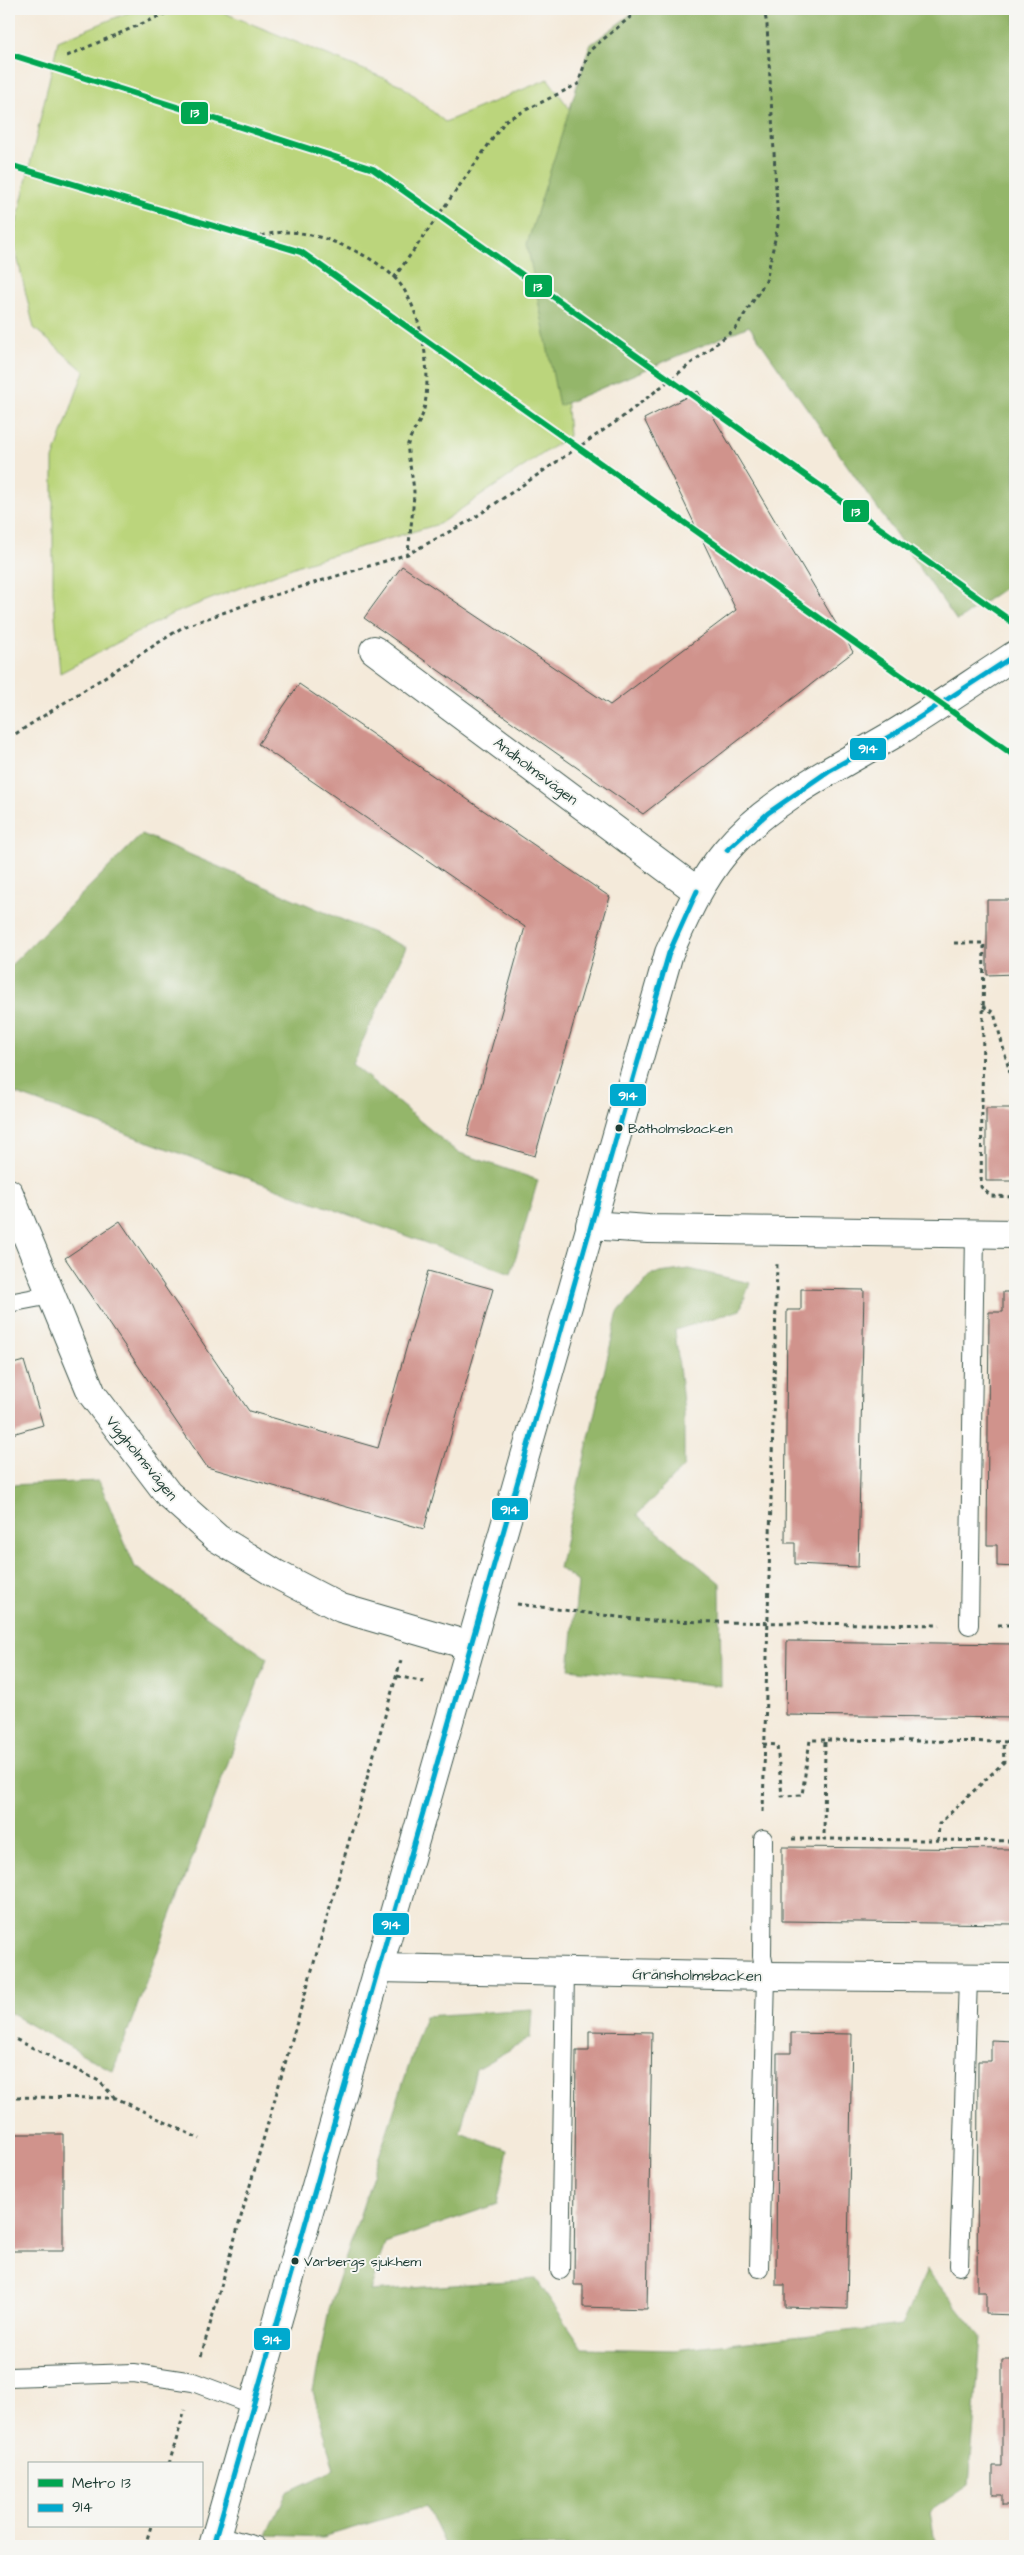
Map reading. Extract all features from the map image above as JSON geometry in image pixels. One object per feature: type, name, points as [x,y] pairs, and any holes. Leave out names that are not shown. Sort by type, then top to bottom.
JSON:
[{"type":"street","name":"Andholmsvägen","points":[[374,650],[697,891]]},
{"type":"street","points":[[214,2541],[669,954],[697,891],[727,850],[768,813],[830,770],[894,734],[1015,655]]},
{"type":"street","name":"Viggholmsvägen","points":[[9,1193],[92,1394],[168,1494],[217,1538],[276,1574],[341,1608],[471,1646]]},
{"type":"street","points":[[590,1225],[648,1229],[1015,1234]]},
{"type":"street","name":"Gränsholmsbacken","points":[[378,1968],[766,1976],[1015,1978]]},
{"type":"lane","points":[[969,1625],[975,1233]]},
{"type":"lane","points":[[9,1303],[51,1295]]},
{"type":"lane","points":[[759,2268],[766,1976],[762,1956],[762,1839]]},
{"type":"lane","points":[[560,2270],[565,1972]]},
{"type":"lane","points":[[960,2266],[968,1978]]},
{"type":"lane","points":[[9,2377],[134,2373],[194,2382],[254,2405]]},
{"type":"lane","points":[[214,2541],[256,2546]]},
{"type":"path","points":[[67,56],[169,12],[169,9]]},
{"type":"path","points":[[394,278],[506,120],[578,84],[589,51],[640,9]]},
{"type":"path","points":[[9,738],[183,627],[262,599],[408,554],[471,520],[620,418],[735,329],[766,281],[778,225],[767,25],[764,9]]},
{"type":"path","points":[[246,239],[284,232],[328,238],[358,251],[394,278],[403,288],[411,305],[425,347],[427,379],[424,410],[408,445],[413,468],[414,493],[408,554]]},
{"type":"path","points":[[954,943],[984,943],[981,1187],[991,1196],[1015,1197]]},
{"type":"path","points":[[983,1006],[994,1014],[1015,1092]]},
{"type":"path","points":[[762,1839],[778,1230]]},
{"type":"path","points":[[486,1596],[529,1607],[649,1621],[1015,1625]]},
{"type":"path","points":[[170,2462],[410,1628]]},
{"type":"path","points":[[763,1744],[777,1745],[782,1796],[802,1795],[810,1740],[1015,1742]]},
{"type":"path","points":[[825,1740],[824,1839],[1015,1841]]},
{"type":"path","points":[[938,1841],[939,1824],[1004,1762],[1003,1742]]},
{"type":"path","points":[[9,2036],[98,2081],[116,2098],[200,2139]]},
{"type":"path","points":[[9,2097],[116,2098]]},
{"type":"path","points":[[145,2546],[150,2528]]},
{"type":"green space","points":[[137,9],[215,9],[401,85],[445,122],[548,79],[599,149],[563,354],[569,436],[439,524],[302,564],[172,614],[60,673],[53,592],[53,459],[84,371],[34,328],[13,239],[58,41]]},
{"type":"green space","points":[[638,9],[1015,9],[1015,581],[957,621],[749,326],[559,406],[527,244],[590,45]]},
{"type":"green space","points":[[142,834],[406,947],[352,1064],[457,1152],[538,1180],[511,1274],[9,1091],[9,967]]},
{"type":"green space","points":[[689,1269],[750,1283],[740,1310],[675,1330],[684,1412],[684,1466],[637,1515],[720,1583],[721,1686],[569,1669],[578,1582],[559,1568],[618,1312],[652,1274]]},
{"type":"green space","points":[[99,1481],[135,1567],[267,1658],[113,2071],[9,2013],[9,1485]]},
{"type":"green space","points":[[532,2009],[530,2038],[476,2069],[460,2133],[508,2150],[497,2204],[385,2243],[370,2291],[536,2279],[583,2348],[675,2350],[902,2325],[927,2270],[981,2337],[969,2485],[930,2512],[936,2546],[446,2546],[427,2506],[323,2537],[267,2535],[287,2492],[334,2470],[313,2391],[329,2309],[425,2016]]},
{"type":"building","points":[[698,391],[853,652],[643,814],[364,618],[402,566],[610,705],[736,610],[644,419]]},
{"type":"building","points":[[299,684],[610,897],[535,1156],[467,1136],[525,927],[258,744]]},
{"type":"building","points":[[987,900],[1015,900],[1015,974],[987,975]]},
{"type":"building","points":[[986,1108],[1015,1108],[1015,1181],[986,1181]]},
{"type":"building","points":[[120,1221],[249,1411],[378,1448],[428,1271],[493,1289],[424,1529],[207,1467],[65,1258]]},
{"type":"building","points":[[801,1289],[864,1290],[858,1567],[795,1564],[795,1543],[785,1543],[787,1310],[801,1310]]},
{"type":"building","points":[[1003,1292],[1015,1292],[1015,1567],[997,1566],[997,1545],[987,1545],[989,1312],[1003,1312]]},
{"type":"building","points":[[24,1361],[43,1425],[9,1435],[9,1365]]},
{"type":"building","points":[[787,1641],[1015,1644],[1015,1718],[786,1715]]},
{"type":"building","points":[[782,1847],[1015,1849],[1015,1924],[782,1921]]},
{"type":"building","points":[[589,2031],[652,2032],[647,2309],[583,2307],[583,2285],[574,2285],[576,2051],[589,2051]]},
{"type":"building","points":[[791,2033],[852,2034],[847,2309],[785,2307],[785,2285],[776,2285],[777,2053],[791,2053]]},
{"type":"building","points":[[991,2040],[1015,2041],[1015,2315],[986,2314],[986,2292],[977,2292],[978,2061],[991,2061]]},
{"type":"building","points":[[9,2134],[63,2134],[63,2251],[9,2251]]},
{"type":"building","points":[[1002,2360],[1015,2360],[1015,2505],[1002,2505],[1002,2495],[993,2495],[993,2466],[1002,2466]]},
{"type":"metro line","name":"13","points":[[9,54],[373,169],[1015,624]]},
{"type":"metro line","name":"13","points":[[9,165],[301,252],[1015,756]]},
{"type":"transit line","name":"914","points":[[727,850],[768,813],[830,770],[894,734],[1015,655]]},
{"type":"transit line","name":"914","points":[[213,2546],[669,953],[697,891]]},
{"type":"place","name":"Båtholmsbacken","points":[[619,1128]]},
{"type":"place","name":"Vårbergs sjukhem","points":[[295,2261]]}]
